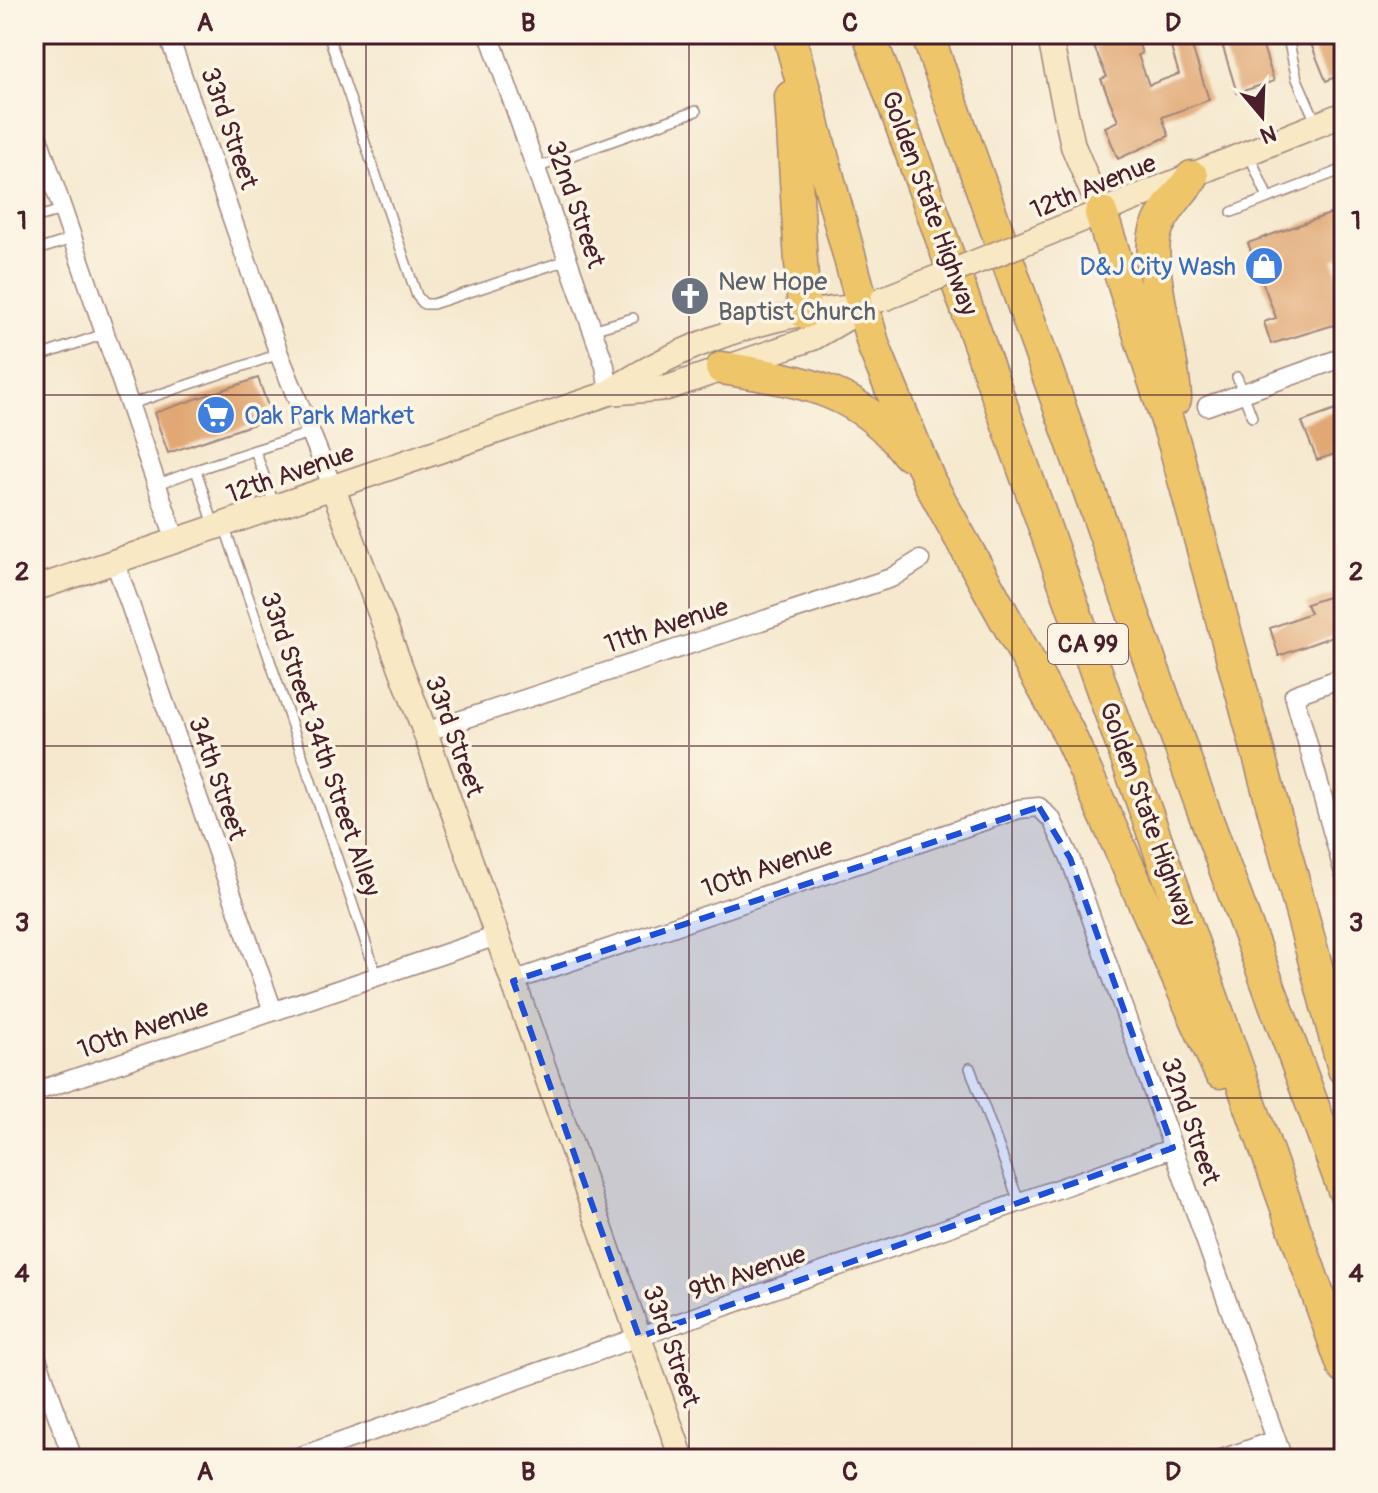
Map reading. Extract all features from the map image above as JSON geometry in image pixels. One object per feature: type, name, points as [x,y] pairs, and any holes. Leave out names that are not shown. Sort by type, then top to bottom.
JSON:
[{"type":"highway","points":[[788,34],[872,303],[874,347],[930,483],[1095,788],[1137,893],[1305,1254]]},
{"type":"highway","points":[[788,34],[804,312]]},
{"type":"highway","name":"Golden State Highway","points":[[869,34],[1344,1368]]},
{"type":"highway","name":"Golden State Highway","points":[[927,34],[1193,782],[1344,1190]]},
{"type":"highway","points":[[1175,446],[1175,378],[1154,262],[1156,229],[1192,177]]},
{"type":"highway","points":[[1086,219],[1175,446],[1344,1069]]},
{"type":"highway","points":[[722,368],[797,380],[851,401],[878,419],[899,441],[930,483]]},
{"type":"main road","points":[[1049,34],[1086,219]]},
{"type":"main road","name":"12th Avenue","points":[[34,589],[609,393],[667,388],[813,338],[872,303],[1344,114]]},
{"type":"main road","name":"12th Avenue","points":[[609,393],[654,363],[804,312],[872,303]]},
{"type":"main road","name":"33rd Street","points":[[333,488],[425,732],[682,1459]]},
{"type":"street","name":"33rd Street","points":[[168,34],[279,354],[333,488]]},
{"type":"street","name":"32nd Street","points":[[489,34],[592,330],[609,393]]},
{"type":"street","points":[[34,126],[176,541]]},
{"type":"street","points":[[1207,406],[1240,385],[1344,357]]},
{"type":"street","name":"11th Avenue","points":[[425,732],[891,578],[920,560]]},
{"type":"street","name":"34th Street","points":[[115,562],[273,1011]]},
{"type":"street","points":[[1344,677],[1294,695],[1344,873]]},
{"type":"street","name":"32nd Street","points":[[1039,807],[1052,820],[1070,858],[1283,1459]]},
{"type":"street","name":"10th Avenue","points":[[513,981],[1019,809],[1039,807]]},
{"type":"street","name":"10th Avenue","points":[[34,1092],[497,936]]},
{"type":"street","name":"9th Avenue","points":[[293,1459],[1173,1148]]},
{"type":"street","points":[[34,1350],[73,1459]]},
{"type":"street","points":[[1222,1459],[1276,1440]]},
{"type":"lane","points":[[328,34],[417,296],[424,304],[433,304],[567,260]]},
{"type":"lane","points":[[1287,34],[1297,79],[1317,125]]},
{"type":"lane","points":[[536,168],[696,111]]},
{"type":"lane","points":[[1249,154],[1268,198]]},
{"type":"lane","points":[[1232,212],[1344,169]]},
{"type":"lane","points":[[34,218],[62,210]]},
{"type":"lane","points":[[34,251],[72,239]]},
{"type":"lane","points":[[592,330],[633,318]]},
{"type":"lane","points":[[34,358],[104,334]]},
{"type":"lane","points":[[128,405],[279,354]]},
{"type":"lane","points":[[1240,385],[1252,417]]},
{"type":"lane","points":[[156,485],[310,433]]},
{"type":"lane","points":[[255,450],[275,508]]},
{"type":"lane","name":"33rd Street 34th Street Alley","points":[[196,470],[220,526],[377,976]]},
{"type":"lane","points":[[970,1068],[1019,1202]]},
{"type":"highlighted area","points":[[1039,807],[1070,858],[1173,1148],[639,1337],[513,981]]},
{"type":"building","points":[[1123,34],[1135,34],[1142,53],[1138,55],[1149,85],[1179,74],[1168,38],[1188,34],[1209,100],[1162,117],[1169,136],[1118,159],[1105,127],[1118,121],[1101,79],[1107,77],[1094,47]]},
{"type":"building","points":[[1219,34],[1259,34],[1274,81],[1237,93]]},
{"type":"building","points":[[1307,34],[1333,34],[1344,61],[1344,74],[1326,81]]},
{"type":"building","points":[[1344,209],[1344,256],[1333,260],[1344,294],[1344,322],[1271,344],[1264,322],[1276,318],[1248,243]]},
{"type":"building","points":[[258,378],[272,418],[168,453],[154,413]]},
{"type":"building","points":[[1344,407],[1344,451],[1317,460],[1302,422]]},
{"type":"building","points":[[1340,593],[1344,605],[1344,632],[1279,656],[1270,628],[1310,613],[1306,604]]},
{"type":"place","name":"D&J City Wash","points":[[1264,266]]},
{"type":"place","name":"New Hope Baptist Church","points":[[690,296]]},
{"type":"place","name":"Oak Park Market","points":[[216,415]]}]
